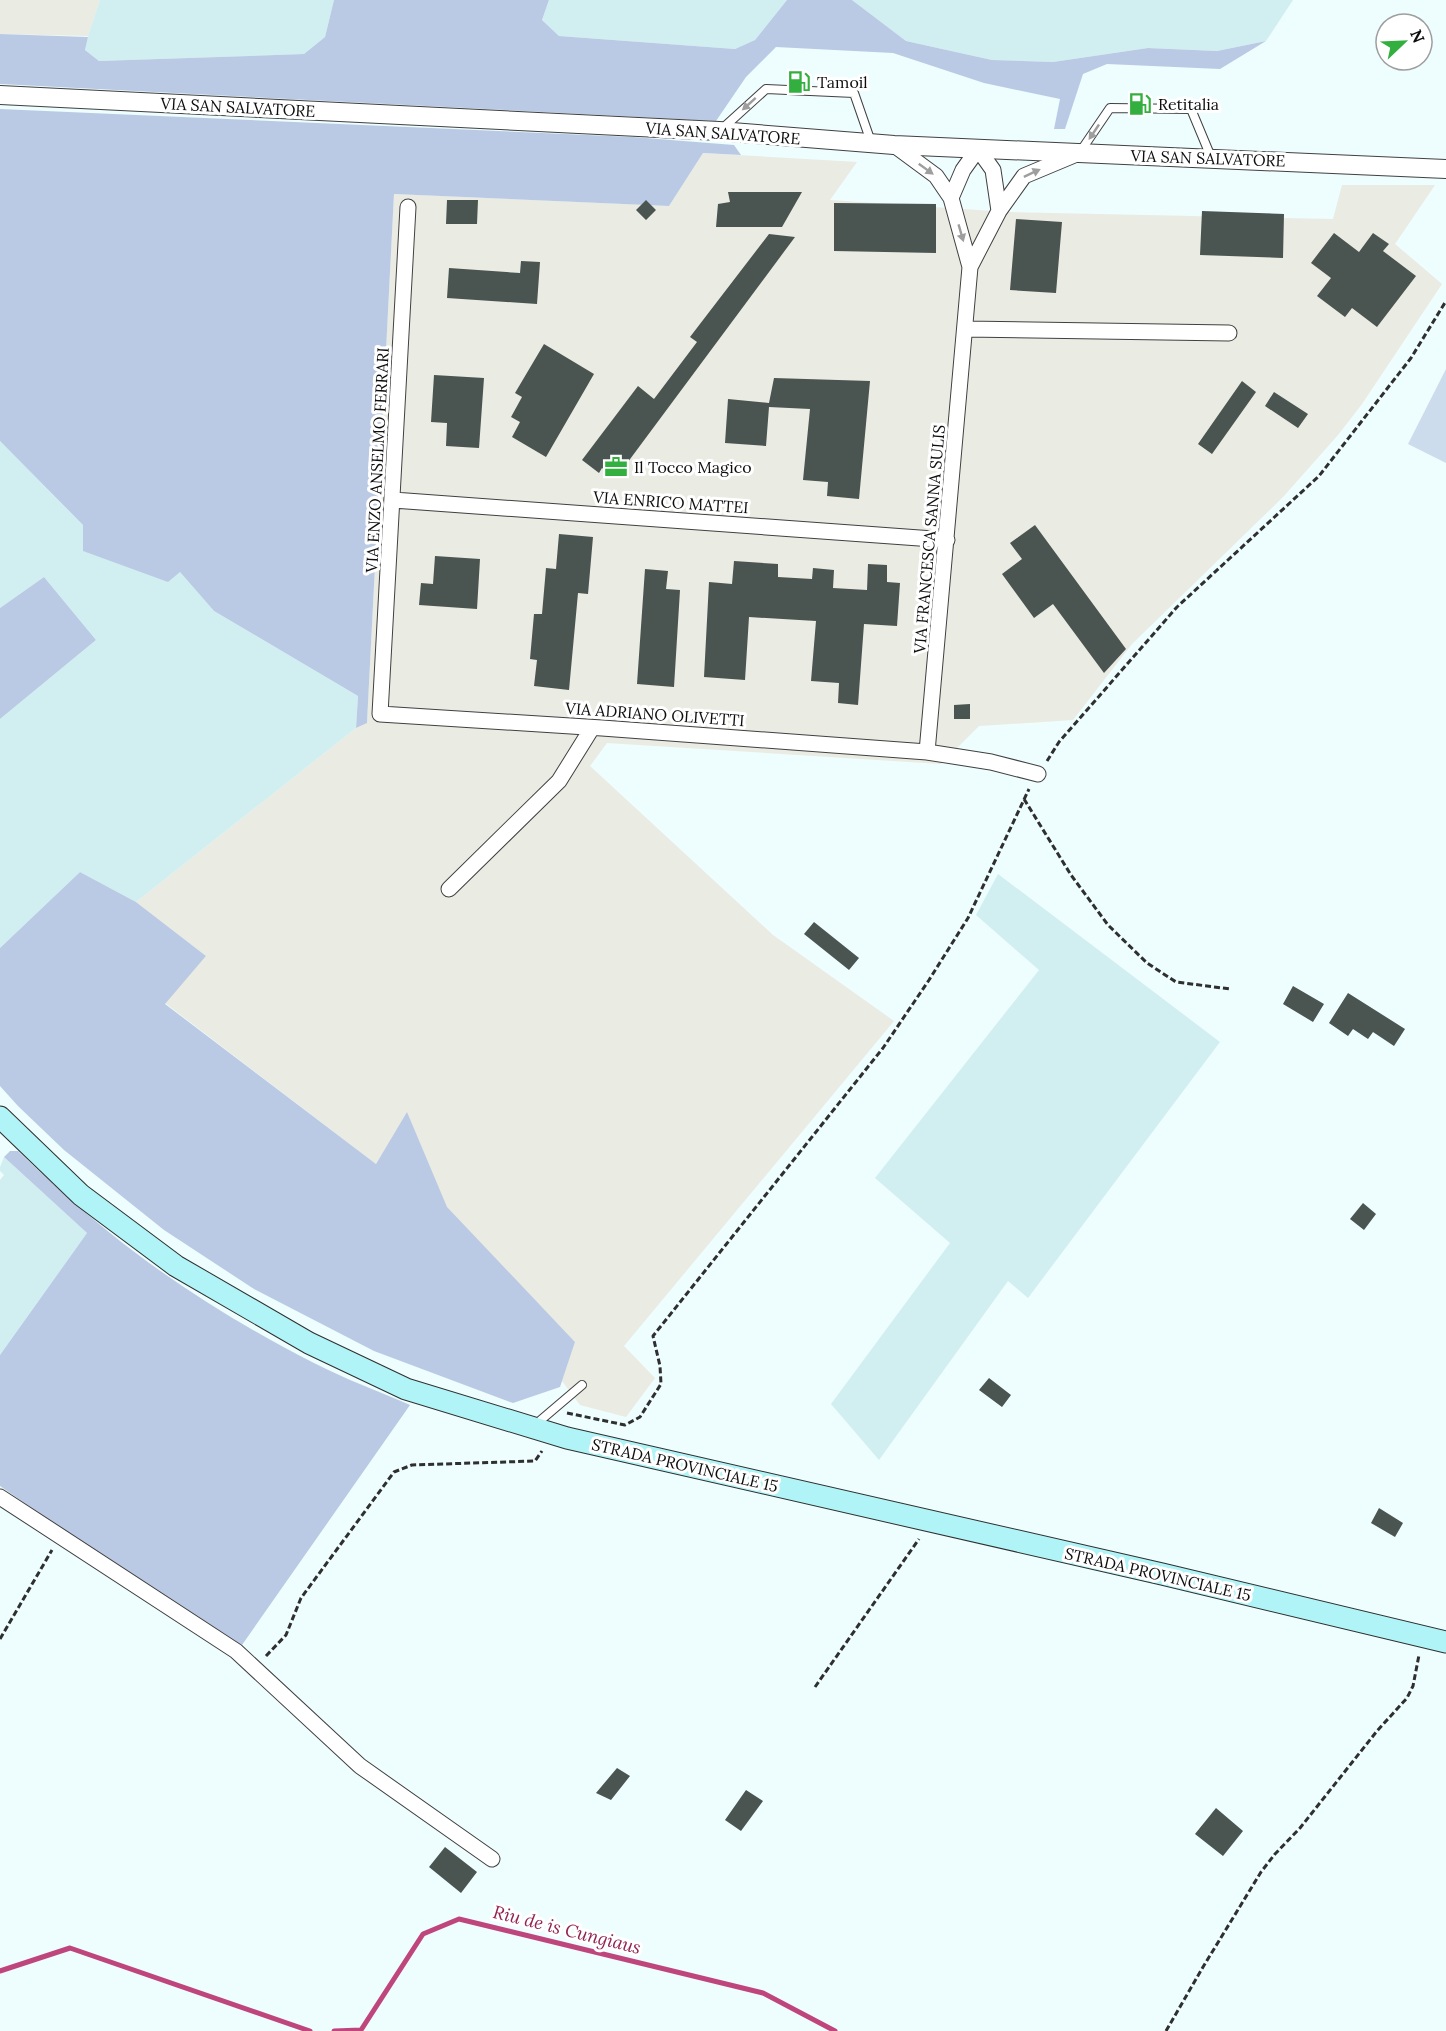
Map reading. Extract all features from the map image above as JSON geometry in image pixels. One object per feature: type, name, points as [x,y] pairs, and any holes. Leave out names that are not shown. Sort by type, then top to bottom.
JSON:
[{"type":"main road","name":"STRADA PROVINCIALE 15","points":[[0,1117],[81,1195],[176,1266],[309,1343],[406,1389],[553,1434],[1446,1642]]},
{"type":"street","name":"VIA SAN SALVATORE","points":[[0,95],[719,131],[871,144],[1446,169]]},
{"type":"street","name":"VIA FRANCESCA SANNA SULIS","points":[[894,145],[936,176],[951,198],[970,267],[927,752]]},
{"type":"street","points":[[951,198],[963,170],[978,149],[993,170],[999,211]]},
{"type":"street","name":"VIA FRANCESCA SANNA SULIS","points":[[970,267],[999,211],[1024,176],[1080,153]]},
{"type":"street","name":"VIA ENZO ANSELMO FERRARI","points":[[381,714],[408,207]]},
{"type":"street","points":[[965,329],[1229,333]]},
{"type":"street","name":"VIA ENRICO MATTEI","points":[[393,500],[947,540]]},
{"type":"street","name":"VIA ADRIANO OLIVETTI","points":[[381,714],[927,752],[992,762],[1038,774]]},
{"type":"street","points":[[449,889],[559,781],[592,728]]},
{"type":"street","points":[[0,1497],[236,1651],[360,1766],[492,1859]]},
{"type":"lane","points":[[719,131],[766,89],[854,93],[871,144]]},
{"type":"lane","points":[[1080,153],[1110,108],[1191,109],[1211,158]]},
{"type":"lane","points":[[532,1428],[582,1385]]},
{"type":"path","points":[[554,1409],[624,1425],[640,1417],[661,1384],[660,1366],[653,1336],[882,1048],[916,999],[968,918],[1024,799],[1059,742],[1177,607],[1319,476],[1411,358],[1446,301]]},
{"type":"path","points":[[1024,799],[1071,875],[1102,916],[1147,963],[1176,982],[1230,989]]},
{"type":"path","points":[[254,1668],[286,1635],[301,1598],[394,1472],[412,1465],[535,1461],[553,1434]]},
{"type":"path","points":[[815,1687],[914,1549],[929,1522]]},
{"type":"path","points":[[0,1639],[53,1549],[54,1534]]},
{"type":"path","points":[[1166,2031],[1261,1872],[1407,1698],[1413,1686],[1425,1636]]},
{"type":"shaded area","points":[[0,0],[100,0],[88,36],[0,34]]},
{"type":"shaded area","points":[[100,0],[334,0],[325,37],[304,54],[99,61],[85,50]]},
{"type":"shaded area","points":[[334,0],[549,0],[542,20],[559,36],[735,49],[755,40],[787,0],[852,0],[906,41],[992,60],[1053,62],[1148,48],[1217,51],[1266,41],[1220,69],[1107,64],[1083,74],[1065,129],[1054,129],[1060,99],[984,83],[893,53],[776,47],[746,77],[716,121],[0,84],[0,34],[88,37],[85,50],[99,61],[304,54],[325,37]]},
{"type":"shaded area","points":[[549,0],[787,0],[755,40],[735,49],[559,36],[542,20]]},
{"type":"shaded area","points":[[852,0],[1293,0],[1266,41],[1217,51],[1148,48],[1053,62],[992,60],[906,41]]},
{"type":"shaded area","points":[[0,109],[633,137],[734,145],[741,155],[703,153],[669,206],[394,194],[367,723],[356,728],[358,696],[214,611],[180,572],[168,582],[83,551],[83,525],[0,441]]},
{"type":"shaded area","points":[[703,153],[857,162],[830,200],[1007,212],[1333,219],[1342,185],[1435,185],[1395,244],[1442,284],[1362,404],[1338,435],[1283,497],[1132,644],[1073,720],[979,726],[941,764],[607,743],[590,766],[773,935],[894,1021],[624,1346],[655,1378],[626,1417],[580,1405],[562,1381],[575,1342],[446,1207],[407,1113],[376,1164],[165,1003],[206,956],[136,902],[356,728],[367,723],[394,194],[669,206]]},
{"type":"shaded area","points":[[1446,369],[1446,463],[1408,444]]},
{"type":"shaded area","points":[[0,441],[83,525],[180,572],[214,611],[358,696],[356,728],[136,902],[80,872],[0,948],[0,719],[96,640],[44,577],[0,608]]},
{"type":"shaded area","points":[[44,577],[96,640],[0,719],[0,608]]},
{"type":"shaded area","points":[[80,872],[136,902],[206,956],[165,1004],[376,1164],[407,1112],[447,1207],[575,1342],[560,1387],[513,1403],[374,1351],[254,1289],[164,1230],[64,1150],[18,1106],[0,1086],[0,948]]},
{"type":"shaded area","points":[[998,874],[1220,1042],[1028,1298],[1008,1281],[879,1460],[831,1404],[950,1243],[875,1178],[1039,970],[976,915]]},
{"type":"shaded area","points":[[10,1151],[18,1151],[110,1233],[209,1303],[261,1335],[314,1363],[410,1405],[242,1645],[81,1542],[0,1486],[0,1355],[87,1233],[4,1157]]},
{"type":"shaded area","points":[[4,1157],[87,1233],[0,1355],[0,1180],[4,1175],[0,1167]]},
{"type":"building","points":[[728,192],[802,192],[782,227],[716,227],[718,204],[730,202]]},
{"type":"building","points":[[447,200],[478,200],[477,224],[446,224]]},
{"type":"building","points":[[646,200],[656,210],[646,220],[636,210]]},
{"type":"building","points":[[834,203],[936,204],[936,253],[834,251]]},
{"type":"building","points":[[1202,211],[1284,214],[1283,258],[1200,255]]},
{"type":"building","points":[[1016,219],[1062,222],[1056,293],[1010,290]]},
{"type":"building","points":[[1334,233],[1359,252],[1373,233],[1389,244],[1383,251],[1416,276],[1377,327],[1352,308],[1345,317],[1317,296],[1331,278],[1311,263]]},
{"type":"building","points":[[769,234],[795,237],[616,478],[602,468],[599,473],[582,460],[638,386],[654,399],[697,342],[690,337]]},
{"type":"building","points":[[521,261],[540,262],[537,304],[447,298],[449,268],[520,273]]},
{"type":"building","points":[[544,344],[594,374],[546,457],[512,437],[520,422],[511,417],[522,397],[515,393]]},
{"type":"building","points":[[434,375],[484,378],[479,448],[446,446],[447,423],[431,422]]},
{"type":"building","points":[[774,378],[870,381],[859,499],[827,496],[828,482],[803,480],[810,409],[769,407],[766,446],[725,443],[728,399],[769,403]]},
{"type":"building","points":[[1242,381],[1256,392],[1212,454],[1198,444]]},
{"type":"building","points":[[1274,392],[1308,414],[1298,428],[1265,406]]},
{"type":"building","points":[[1035,525],[1126,649],[1104,673],[1053,604],[1034,618],[1002,574],[1022,559],[1010,543]]},
{"type":"building","points":[[559,534],[593,537],[588,594],[578,593],[569,690],[534,686],[537,660],[530,659],[534,614],[542,614],[546,568],[556,569]]},
{"type":"building","points":[[435,556],[480,559],[477,609],[419,605],[421,583],[433,584]]},
{"type":"building","points":[[734,561],[778,564],[778,577],[812,579],[813,568],[834,570],[833,588],[867,590],[868,564],[887,565],[887,582],[900,583],[897,626],[864,624],[858,705],[838,703],[839,683],[811,681],[816,621],[749,617],[745,680],[704,677],[709,582],[732,584]]},
{"type":"building","points":[[645,569],[668,571],[666,589],[680,590],[674,687],[637,684]]},
{"type":"building","points":[[970,704],[970,719],[954,719],[954,705]]},
{"type":"building","points":[[814,922],[859,958],[849,970],[804,934]]},
{"type":"building","points":[[1293,986],[1324,1004],[1313,1022],[1283,1004]]},
{"type":"building","points":[[1348,993],[1405,1029],[1394,1046],[1373,1032],[1368,1039],[1353,1029],[1348,1036],[1329,1023]]},
{"type":"building","points":[[1363,1203],[1376,1214],[1364,1230],[1350,1219]]},
{"type":"building","points":[[989,1378],[1011,1395],[1002,1407],[979,1390]]},
{"type":"building","points":[[1379,1508],[1403,1523],[1395,1537],[1371,1523]]},
{"type":"building","points":[[617,1768],[630,1776],[611,1800],[596,1793]]},
{"type":"building","points":[[746,1790],[763,1801],[741,1831],[725,1820]]},
{"type":"building","points":[[1216,1808],[1243,1831],[1223,1856],[1195,1834]]},
{"type":"building","points":[[445,1847],[477,1872],[461,1893],[429,1867]]},
{"type":"waterway","name":"Riu de is Cungiaus","points":[[334,2031],[361,2030],[423,1934],[459,1919],[763,1993],[835,2031]]},
{"type":"waterway","name":"Riu de is Cungiaus","points":[[0,1971],[70,1948],[310,2031]]},
{"type":"place","name":"Tamoil","points":[[799,82]]},
{"type":"place","name":"Retitalia","points":[[1140,104]]},
{"type":"place","name":"Il Tocco Magico","points":[[616,467]]}]
